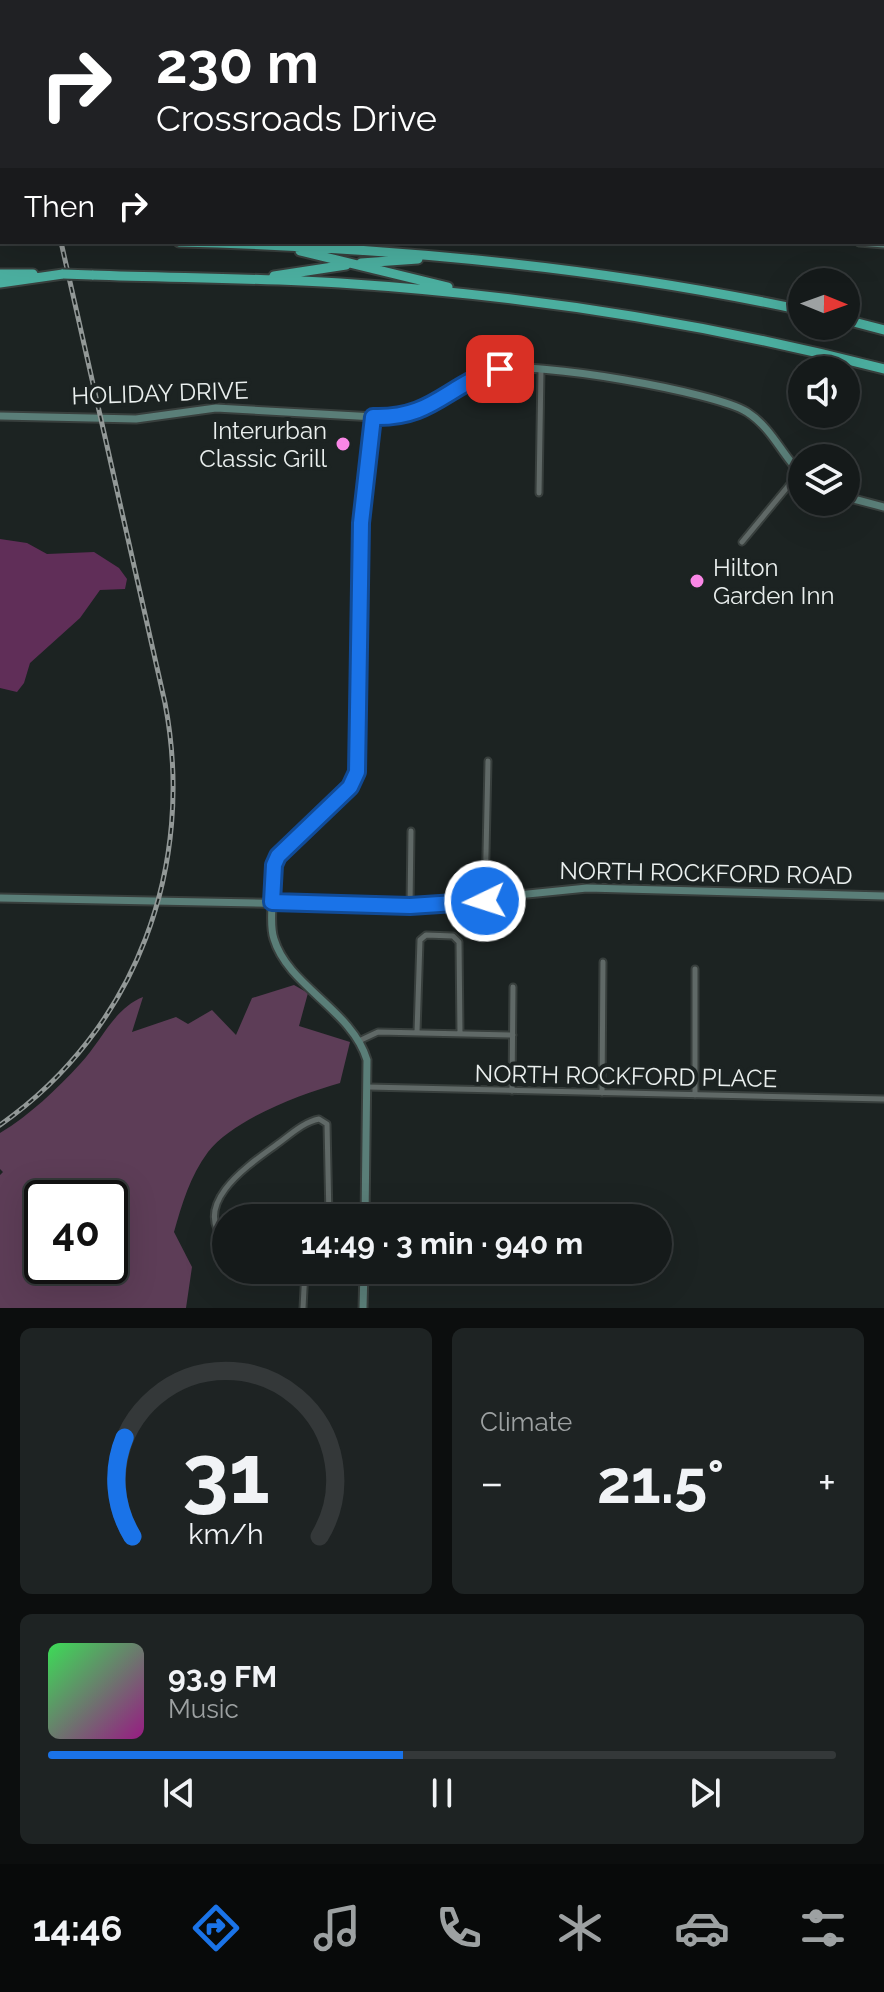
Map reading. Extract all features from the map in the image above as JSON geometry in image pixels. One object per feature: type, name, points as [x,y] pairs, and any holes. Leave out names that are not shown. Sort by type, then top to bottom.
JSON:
[{"type":"highway","points":[[269,244],[481,260],[655,281],[788,307]]},
{"type":"highway","points":[[269,244],[495,297]]},
{"type":"highway","points":[[259,279],[354,264],[481,260]]},
{"type":"highway","points":[[0,274],[43,276]]},
{"type":"highway","points":[[0,283],[63,274],[259,279],[495,297],[665,322],[884,369]]},
{"type":"highway","points":[[860,324],[884,330]]},
{"type":"street","name":"HOLIDAY DRIVE","points":[[0,416],[136,419],[216,408],[393,418],[421,412],[474,378],[500,369],[541,369],[649,386],[736,406],[767,429],[788,457]]},
{"type":"street","points":[[539,493],[541,369]]},
{"type":"street","points":[[365,1204],[368,1087],[367,1060],[361,1040],[279,952],[271,929],[274,865],[278,856],[350,787],[357,772],[361,523],[373,417]]},
{"type":"street","points":[[742,542],[788,489]]},
{"type":"street","points":[[860,501],[884,507]]},
{"type":"street","points":[[485,901],[488,761]]},
{"type":"street","points":[[410,906],[411,831]]},
{"type":"street","name":"NORTH ROCKFORD ROAD","points":[[0,898],[410,906],[485,901],[528,892],[587,888],[884,896]]},
{"type":"street","points":[[417,1032],[420,940],[426,935],[453,936],[459,942],[460,1033]]},
{"type":"street","points":[[602,1093],[603,962]]},
{"type":"street","points":[[695,969],[695,1095]]},
{"type":"street","points":[[512,1091],[513,987]]},
{"type":"street","points":[[361,1040],[378,1032],[513,1035]]},
{"type":"street","name":"NORTH ROCKFORD PLACE","points":[[368,1087],[884,1099]]},
{"type":"street","points":[[220,1204],[225,1186],[241,1170],[315,1120],[325,1121],[329,1138],[329,1204]]},
{"type":"street","points":[[303,1308],[304,1284]]},
{"type":"street","points":[[363,1308],[364,1284]]},
{"type":"shaded area","points":[[0,539],[27,543],[47,554],[94,552],[119,568],[127,579],[125,589],[100,590],[80,618],[30,663],[24,683],[17,692],[0,688]]},
{"type":"shaded area","points":[[294,985],[308,993],[299,1026],[350,1042],[340,1083],[288,1101],[251,1119],[220,1140],[202,1161],[187,1190],[174,1232],[192,1267],[186,1308],[0,1308],[0,1175],[3,1172],[0,1169],[0,1133],[62,1083],[116,1017],[143,997],[132,1032],[176,1017],[188,1024],[212,1010],[236,1035],[252,998]]},
{"type":"railway","points":[[0,1125],[48,1086],[88,1041],[121,992],[146,939],[163,882],[172,824],[172,764],[165,703],[61,244]]},
{"type":"place","name":"Interurban Classic Grill","points":[[343,444]]},
{"type":"place","name":"Hilton Garden Inn","points":[[697,581]]},
{"type":"route","points":[[485,901],[410,906],[272,902],[274,865],[278,856],[356,778],[361,523],[373,417],[393,418],[421,412],[474,378],[500,369]]}]
